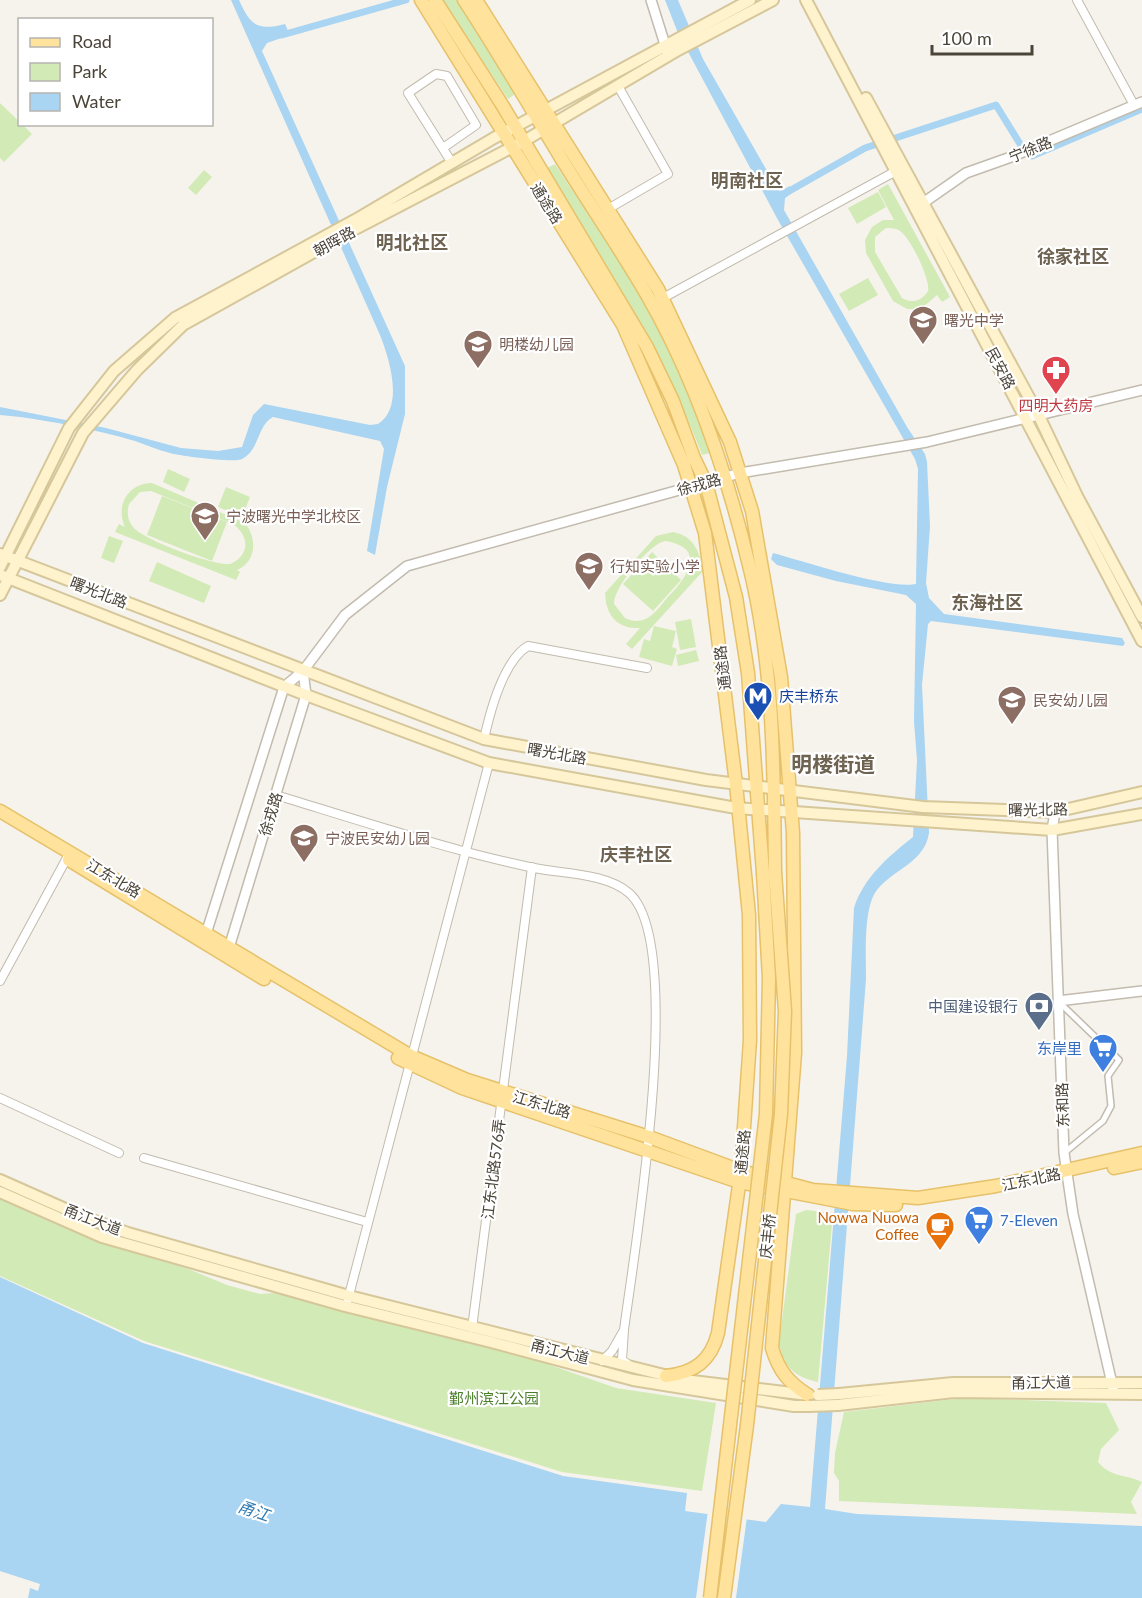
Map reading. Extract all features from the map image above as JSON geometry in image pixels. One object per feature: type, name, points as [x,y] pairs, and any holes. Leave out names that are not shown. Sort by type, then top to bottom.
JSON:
[{"type":"main road","name":"朝晖路","points":[[356,224],[509,129],[671,49],[750,0]]},
{"type":"main road","name":"朝晖路","points":[[700,33],[773,0]]},
{"type":"main road","name":"民安路","points":[[806,0],[892,154],[923,203],[1032,415],[1142,641]]},
{"type":"main road","name":"民安路","points":[[813,0],[878,129]]},
{"type":"main road","points":[[471,2],[541,113],[648,296],[686,374],[717,452],[750,566],[769,688],[774,789],[769,872]]},
{"type":"main road","name":"通途路","points":[[428,3],[445,15],[622,325],[684,465],[705,533],[736,784],[736,808],[749,915],[750,1040],[740,1176],[727,1284],[714,1349],[704,1363],[681,1374],[666,1376]]},
{"type":"main road","name":"通途路","points":[[428,3],[509,129]]},
{"type":"main road","name":"朝晖路","points":[[0,567],[3,555],[72,424],[114,371],[175,318],[356,224],[518,144],[618,86],[671,49]]},
{"type":"main road","points":[[549,127],[608,209],[663,298],[730,442],[752,511],[781,677],[791,790],[795,1053],[772,1348],[778,1368],[790,1383],[812,1398]]},
{"type":"main road","name":"通途路","points":[[518,144],[647,347],[674,401],[694,458],[706,483],[736,597],[747,673],[758,809],[769,872]]},
{"type":"main road","name":"民安路","points":[[892,154],[896,171],[1142,617]]},
{"type":"main road","name":"朝晖路","points":[[0,595],[5,577],[19,561],[83,433],[137,370],[183,325],[319,244]]},
{"type":"main road","name":"曙光北路","points":[[3,555],[484,739],[736,784],[923,807],[1055,812],[1142,792]]},
{"type":"main road","name":"曙光北路","points":[[5,577],[284,687],[489,763],[736,808],[907,818],[1052,831],[1142,814]]},
{"type":"main road","name":"江东北路","points":[[0,811],[69,856],[410,1060],[502,1097],[648,1143],[740,1176],[814,1194],[920,1206],[998,1194],[1142,1153]]},
{"type":"main road","name":"江东北路","points":[[0,821],[69,856]]},
{"type":"main road","name":"庆丰桥","points":[[710,1598],[766,1114],[769,872]]},
{"type":"main road","name":"庆丰桥","points":[[724,1598],[747,1425],[781,1114],[785,1011],[769,872]]},
{"type":"main road","name":"江东北路","points":[[1067,1175],[1142,1162]]},
{"type":"main road","name":"甬江大道","points":[[0,1180],[79,1215],[128,1233],[347,1301],[472,1328],[666,1376],[812,1398],[838,1399],[954,1392],[1142,1394]]},
{"type":"main road","name":"甬江大道","points":[[0,1192],[102,1237],[347,1301],[633,1380],[794,1406],[812,1398]]},
{"type":"main road","name":"甬江大道","points":[[838,1399],[953,1383],[1112,1381],[1142,1383]]},
{"type":"street","points":[[651,0],[671,49]]},
{"type":"street","points":[[1077,0],[1138,104]]},
{"type":"street","points":[[443,148],[476,125],[447,76],[436,74],[408,93],[452,163]]},
{"type":"street","points":[[608,209],[668,174],[618,86]]},
{"type":"street","name":"宁徐路","points":[[923,203],[966,172],[1011,157],[1138,104]]},
{"type":"street","points":[[663,298],[896,171]]},
{"type":"street","name":"徐戎路","points":[[205,938],[284,687],[303,671],[345,615],[407,566],[740,473],[927,442],[1142,390]]},
{"type":"street","points":[[484,739],[492,707],[515,655],[528,646],[647,668]]},
{"type":"street","name":"徐戎路","points":[[228,952],[306,695],[303,671]]},
{"type":"street","points":[[347,1301],[489,763]]},
{"type":"street","points":[[276,795],[464,851],[606,881],[631,894],[645,916],[651,940],[656,1007],[648,1143],[622,1360],[635,1370]]},
{"type":"street","name":"东和路","points":[[1055,812],[1052,831],[1064,1153],[1113,1394]]},
{"type":"street","points":[[0,981],[69,856]]},
{"type":"street","name":"江东北路576弄","points":[[472,1328],[532,867]]},
{"type":"street","points":[[1058,1001],[1142,991]]},
{"type":"street","points":[[1058,1001],[1119,1060],[1108,1076],[1111,1106],[1103,1121],[1064,1153]]},
{"type":"street","points":[[0,1098],[119,1153]]},
{"type":"street","points":[[144,1158],[367,1222]]},
{"type":"street","points":[[602,1361],[612,1351],[624,1330]]},
{"type":"green space","points":[[442,0],[457,0],[515,94],[508,99]]},
{"type":"green space","points":[[0,103],[18,120],[18,126],[24,126],[32,134],[4,162],[0,158]]},
{"type":"green space","points":[[555,164],[644,303],[685,387],[710,453],[702,455],[670,380],[632,308],[547,168]]},
{"type":"green space","points":[[204,170],[212,177],[196,195],[188,188]]},
{"type":"green space","points":[[888,184],[950,297],[942,302],[937,295],[921,309],[907,309],[893,301],[866,253],[865,240],[872,227],[883,220],[894,220],[878,190]],"holes":[[[886,228],[900,231],[909,241],[919,259],[928,286],[928,291],[920,299],[909,301],[902,298],[875,252],[875,237]]]},
{"type":"green space","points":[[878,192],[886,207],[857,224],[848,208]]},
{"type":"green space","points":[[868,278],[878,295],[849,311],[839,294]]},
{"type":"green space","points":[[168,469],[190,479],[184,492],[163,482]]},
{"type":"green space","points":[[152,483],[245,523],[252,535],[253,549],[248,561],[237,570],[240,572],[236,580],[115,532],[119,524],[125,527],[122,511],[126,497],[130,491]],"holes":[[[151,491],[233,524],[245,539],[244,550],[242,556],[237,560],[230,564],[222,564],[179,551],[150,539],[133,527],[128,516],[128,507],[140,492]]]},
{"type":"green space","points":[[226,487],[250,497],[242,517],[218,507]]},
{"type":"green space","points":[[162,496],[227,522],[212,561],[147,535]]},
{"type":"green space","points":[[673,532],[686,537],[698,551],[703,571],[632,649],[626,644],[640,628],[624,626],[615,620],[609,612],[605,593],[656,536]],"holes":[[[665,541],[687,550],[690,557],[690,565],[681,582],[650,616],[638,621],[625,618],[614,604],[615,597],[625,578],[658,544]]]},
{"type":"green space","points":[[109,536],[123,541],[114,563],[101,558]]},
{"type":"green space","points":[[652,552],[681,580],[653,611],[623,584]]},
{"type":"green space","points":[[157,562],[211,586],[204,603],[149,581]]},
{"type":"green space","points":[[691,619],[696,647],[680,650],[675,622]]},
{"type":"green space","points":[[654,626],[676,631],[672,647],[677,649],[672,666],[639,657],[644,639],[650,641]]},
{"type":"green space","points":[[696,650],[699,661],[678,666],[676,655]]},
{"type":"green space","name":"鄞州滨江公园","points":[[0,1197],[125,1250],[186,1268],[227,1285],[260,1294],[273,1293],[294,1297],[431,1334],[510,1351],[616,1388],[716,1403],[702,1491],[562,1472],[144,1341],[0,1276]]},
{"type":"green space","points":[[806,1210],[833,1213],[818,1382],[802,1377],[791,1370],[784,1359],[779,1343],[796,1214]]},
{"type":"green space","points":[[964,1398],[1106,1403],[1119,1430],[1101,1449],[1098,1462],[1108,1471],[1142,1482],[1131,1502],[1137,1514],[839,1501],[839,1481],[834,1473],[835,1453],[844,1412]]},
{"type":"water","points":[[231,0],[239,0],[247,16],[256,24],[268,27],[285,24],[290,35],[267,43],[262,51],[405,366],[405,414],[387,487],[375,555],[367,551],[384,449],[380,441],[273,417],[264,426],[248,455],[237,460],[219,460],[175,454],[135,441],[68,425],[0,415],[0,407],[106,428],[181,448],[218,451],[242,447],[253,415],[264,404],[370,425],[378,424],[386,416],[393,394],[390,369],[380,335]]},
{"type":"water","name":"甬江","points":[[665,0],[678,0],[703,59],[774,183],[780,191],[790,186],[793,192],[785,198],[784,210],[907,427],[925,454],[930,526],[926,583],[929,598],[944,614],[1122,638],[1125,643],[1123,646],[931,621],[928,624],[922,685],[929,833],[920,854],[877,890],[869,908],[866,979],[825,1509],[857,1514],[1142,1526],[1142,1598],[15,1598],[0,1592],[0,1277],[143,1343],[563,1476],[687,1493],[685,1511],[766,1522],[781,1504],[810,1507],[847,1056],[854,908],[870,877],[913,837],[917,760],[914,722],[916,604],[906,595],[836,581],[777,565],[771,559],[773,553],[867,579],[904,585],[916,584],[918,469],[915,459],[778,220],[678,33]]},
{"type":"pier","points":[[708,1511],[747,1517],[736,1598],[696,1598]]},
{"type":"pier","points":[[0,1571],[40,1584],[38,1591],[30,1588],[28,1598],[11,1598],[0,1594]]},
{"type":"waterway","points":[[282,35],[406,0]]},
{"type":"waterway","points":[[784,194],[865,148],[996,105],[1025,152],[1032,156],[1142,109]]},
{"type":"place","name":"曙光中学","points":[[923,346]]},
{"type":"place","name":"明楼幼儿园","points":[[478,370]]},
{"type":"place","name":"四明大药房","points":[[1056,396]]},
{"type":"place","name":"宁波曙光中学北校区","points":[[205,542]]},
{"type":"place","name":"行知实验小学","points":[[589,592]]},
{"type":"place","name":"庆丰桥东","points":[[758,722]]},
{"type":"place","name":"民安幼儿园","points":[[1012,726]]},
{"type":"place","name":"宁波民安幼儿园","points":[[304,864]]},
{"type":"place","name":"中国建设银行","points":[[1039,1032]]},
{"type":"place","name":"东岸里","points":[[1103,1074]]},
{"type":"place","name":"7-Eleven","points":[[979,1246]]},
{"type":"place","name":"Nowwa Nuowa Coffee","points":[[940,1252]]},
{"type":"district","name":"明南社区","points":[[747,180]]},
{"type":"district","name":"明北社区","points":[[412,242]]},
{"type":"district","name":"徐家社区","points":[[1073,256]]},
{"type":"district","name":"东海社区","points":[[987,602]]},
{"type":"district","name":"明楼街道","points":[[833,763]]},
{"type":"district","name":"庆丰社区","points":[[636,854]]}]
